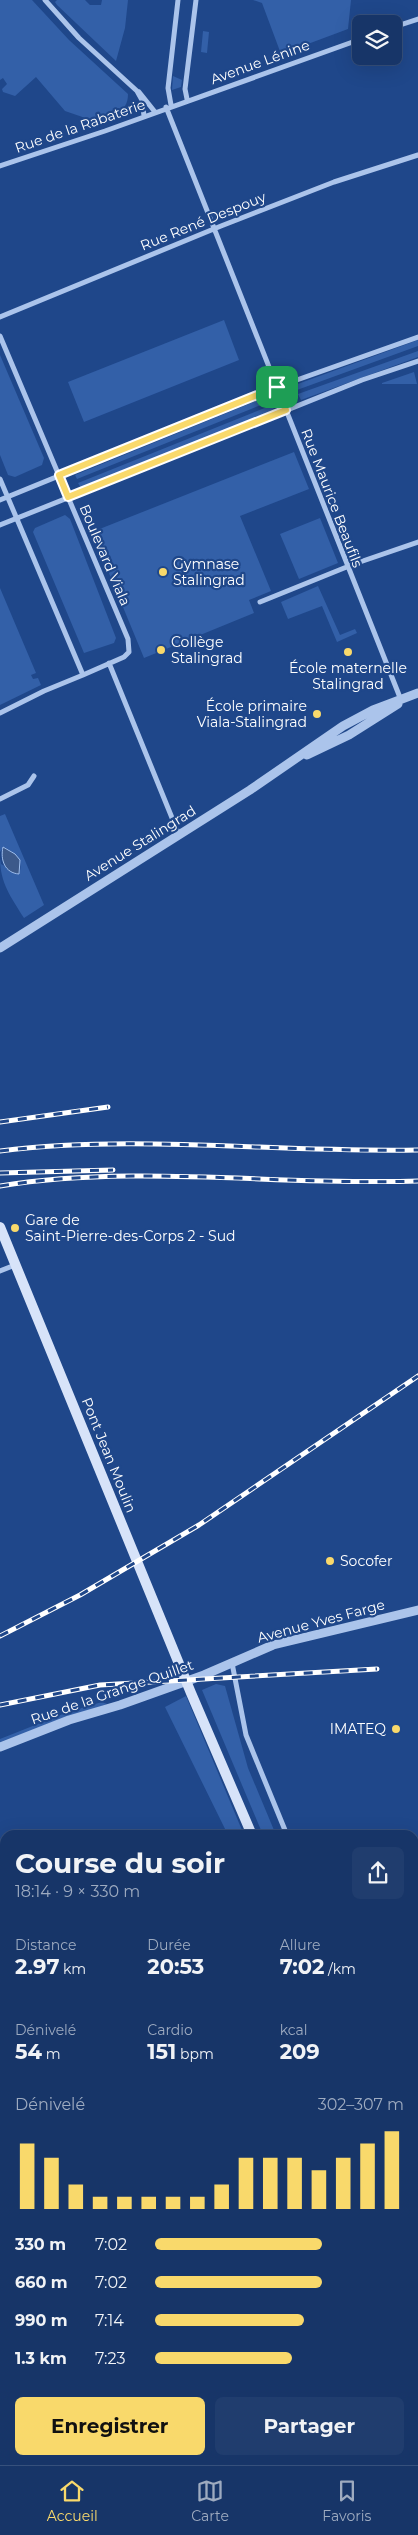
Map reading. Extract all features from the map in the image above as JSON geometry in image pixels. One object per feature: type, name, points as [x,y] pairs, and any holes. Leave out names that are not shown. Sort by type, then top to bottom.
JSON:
[{"type":"main road","name":"Pont Jean Moulin","points":[[0,1226],[191,1694],[250,1830]]},
{"type":"street","points":[[45,0],[78,38],[136,91],[142,100],[144,116]]},
{"type":"street","name":"Rue Maurice Beaufils","points":[[178,0],[168,88],[169,106],[214,228],[401,701]]},
{"type":"street","points":[[187,100],[186,89],[196,0]]},
{"type":"street","points":[[402,24],[418,19]]},
{"type":"street","name":"Avenue Lénine","points":[[169,106],[352,41]]},
{"type":"street","points":[[136,91],[143,94],[155,112]]},
{"type":"street","name":"Rue de la Rabaterie","points":[[0,166],[169,106]]},
{"type":"street","name":"Rue René Despouy","points":[[0,317],[214,228],[334,182],[418,155]]},
{"type":"street","name":"Boulevard Viala","points":[[0,336],[130,646],[129,652],[124,657],[36,694],[0,713]]},
{"type":"street","points":[[0,500],[277,387],[418,337]]},
{"type":"street","points":[[0,525],[362,380],[418,361]]},
{"type":"street","points":[[0,479],[83,675]]},
{"type":"street","points":[[260,602],[347,566],[418,542]]},
{"type":"street","points":[[109,663],[179,834]]},
{"type":"street","name":"Avenue Stalingrad","points":[[0,948],[293,762],[349,735],[401,701],[418,693]]},
{"type":"street","points":[[0,799],[28,786],[34,776]]},
{"type":"street","points":[[0,1271],[16,1264]]},
{"type":"street","name":"Avenue Yves Farge","points":[[232,1663],[260,1650],[292,1640],[418,1610]]},
{"type":"street","points":[[232,1663],[246,1735],[286,1830]]},
{"type":"street","name":"Rue de la Grange Quillet","points":[[0,1747],[69,1720],[173,1687],[232,1663]]},
{"type":"shaded area","points":[[0,0],[32,0],[69,40],[128,94],[122,110],[113,116],[97,122],[65,111],[36,77],[15,96],[3,92],[2,89],[7,84],[3,78],[0,80]]},
{"type":"shaded area","points":[[57,0],[85,0],[90,5],[101,5],[102,0],[128,0],[125,28],[116,61],[57,5],[55,2]]},
{"type":"shaded area","points":[[253,0],[351,0],[348,29],[281,54],[262,3]]},
{"type":"shaded area","points":[[203,31],[209,32],[207,53],[201,52]]},
{"type":"shaded area","points":[[173,76],[182,80],[181,87],[172,90]]},
{"type":"shaded area","points":[[224,320],[239,360],[84,422],[68,382]]},
{"type":"shaded area","points":[[418,340],[418,346],[297,390],[295,385]]},
{"type":"shaded area","points":[[418,351],[418,357],[301,400],[298,394]]},
{"type":"shaded area","points":[[0,355],[44,458],[42,465],[15,477],[8,475],[0,455]]},
{"type":"shaded area","points":[[414,372],[417,384],[382,384],[382,383]]},
{"type":"shaded area","points":[[268,396],[271,401],[77,479],[75,475]]},
{"type":"shaded area","points":[[272,405],[274,410],[81,488],[78,483]]},
{"type":"shaded area","points":[[294,452],[309,489],[240,516],[271,591],[249,600],[254,613],[144,658],[92,532]]},
{"type":"shaded area","points":[[65,515],[70,519],[116,638],[114,643],[84,653],[33,532],[35,528]]},
{"type":"shaded area","points":[[320,518],[338,563],[299,579],[280,534]]},
{"type":"shaded area","points":[[318,586],[340,635],[355,629],[357,633],[337,642],[322,606],[288,619],[281,602]]},
{"type":"shaded area","points":[[0,588],[36,673],[31,675],[33,679],[38,678],[41,685],[0,705]]},
{"type":"shaded area","points":[[5,814],[44,905],[24,918],[7,889],[0,867],[0,858],[1,864],[19,874],[20,861],[18,858],[4,847],[0,852],[0,816]]},
{"type":"shaded area","points":[[3,847],[15,854],[20,860],[19,874],[10,871],[5,865],[2,857]]},
{"type":"shaded area","points":[[216,1684],[225,1686],[248,1768],[274,1830],[261,1830],[202,1690]]},
{"type":"shaded area","points":[[186,1696],[242,1830],[226,1830],[165,1707]]},
{"type":"shaded area","points":[[102,1702],[107,1704],[0,1742],[0,1739],[68,1712]]},
{"type":"railway","points":[[0,1122],[108,1107]]},
{"type":"railway","points":[[0,1151],[104,1144],[418,1150]]},
{"type":"railway","points":[[0,1173],[113,1170]]},
{"type":"railway","points":[[0,1186],[52,1180],[156,1176],[313,1181],[418,1181]]},
{"type":"railway","points":[[0,1636],[80,1595],[199,1525],[418,1376]]},
{"type":"railway","points":[[0,1705],[100,1685],[377,1669]]},
{"type":"place","name":"Gymnase Stalingrad","points":[[163,572]]},
{"type":"place","name":"Collège Stalingrad","points":[[161,650]]},
{"type":"place","name":"École maternelle Stalingrad","points":[[348,652]]},
{"type":"place","name":"École primaire Viala-Stalingrad","points":[[317,714]]},
{"type":"place","name":"Gare de Saint-Pierre-des-Corps 2 - Sud","points":[[15,1228]]},
{"type":"place","name":"Socofer","points":[[330,1561]]},
{"type":"place","name":"IMATEQ","points":[[396,1729]]},
{"type":"route","points":[[277,387],[286,410],[68,497],[59,475],[166,430],[277,387]]}]
